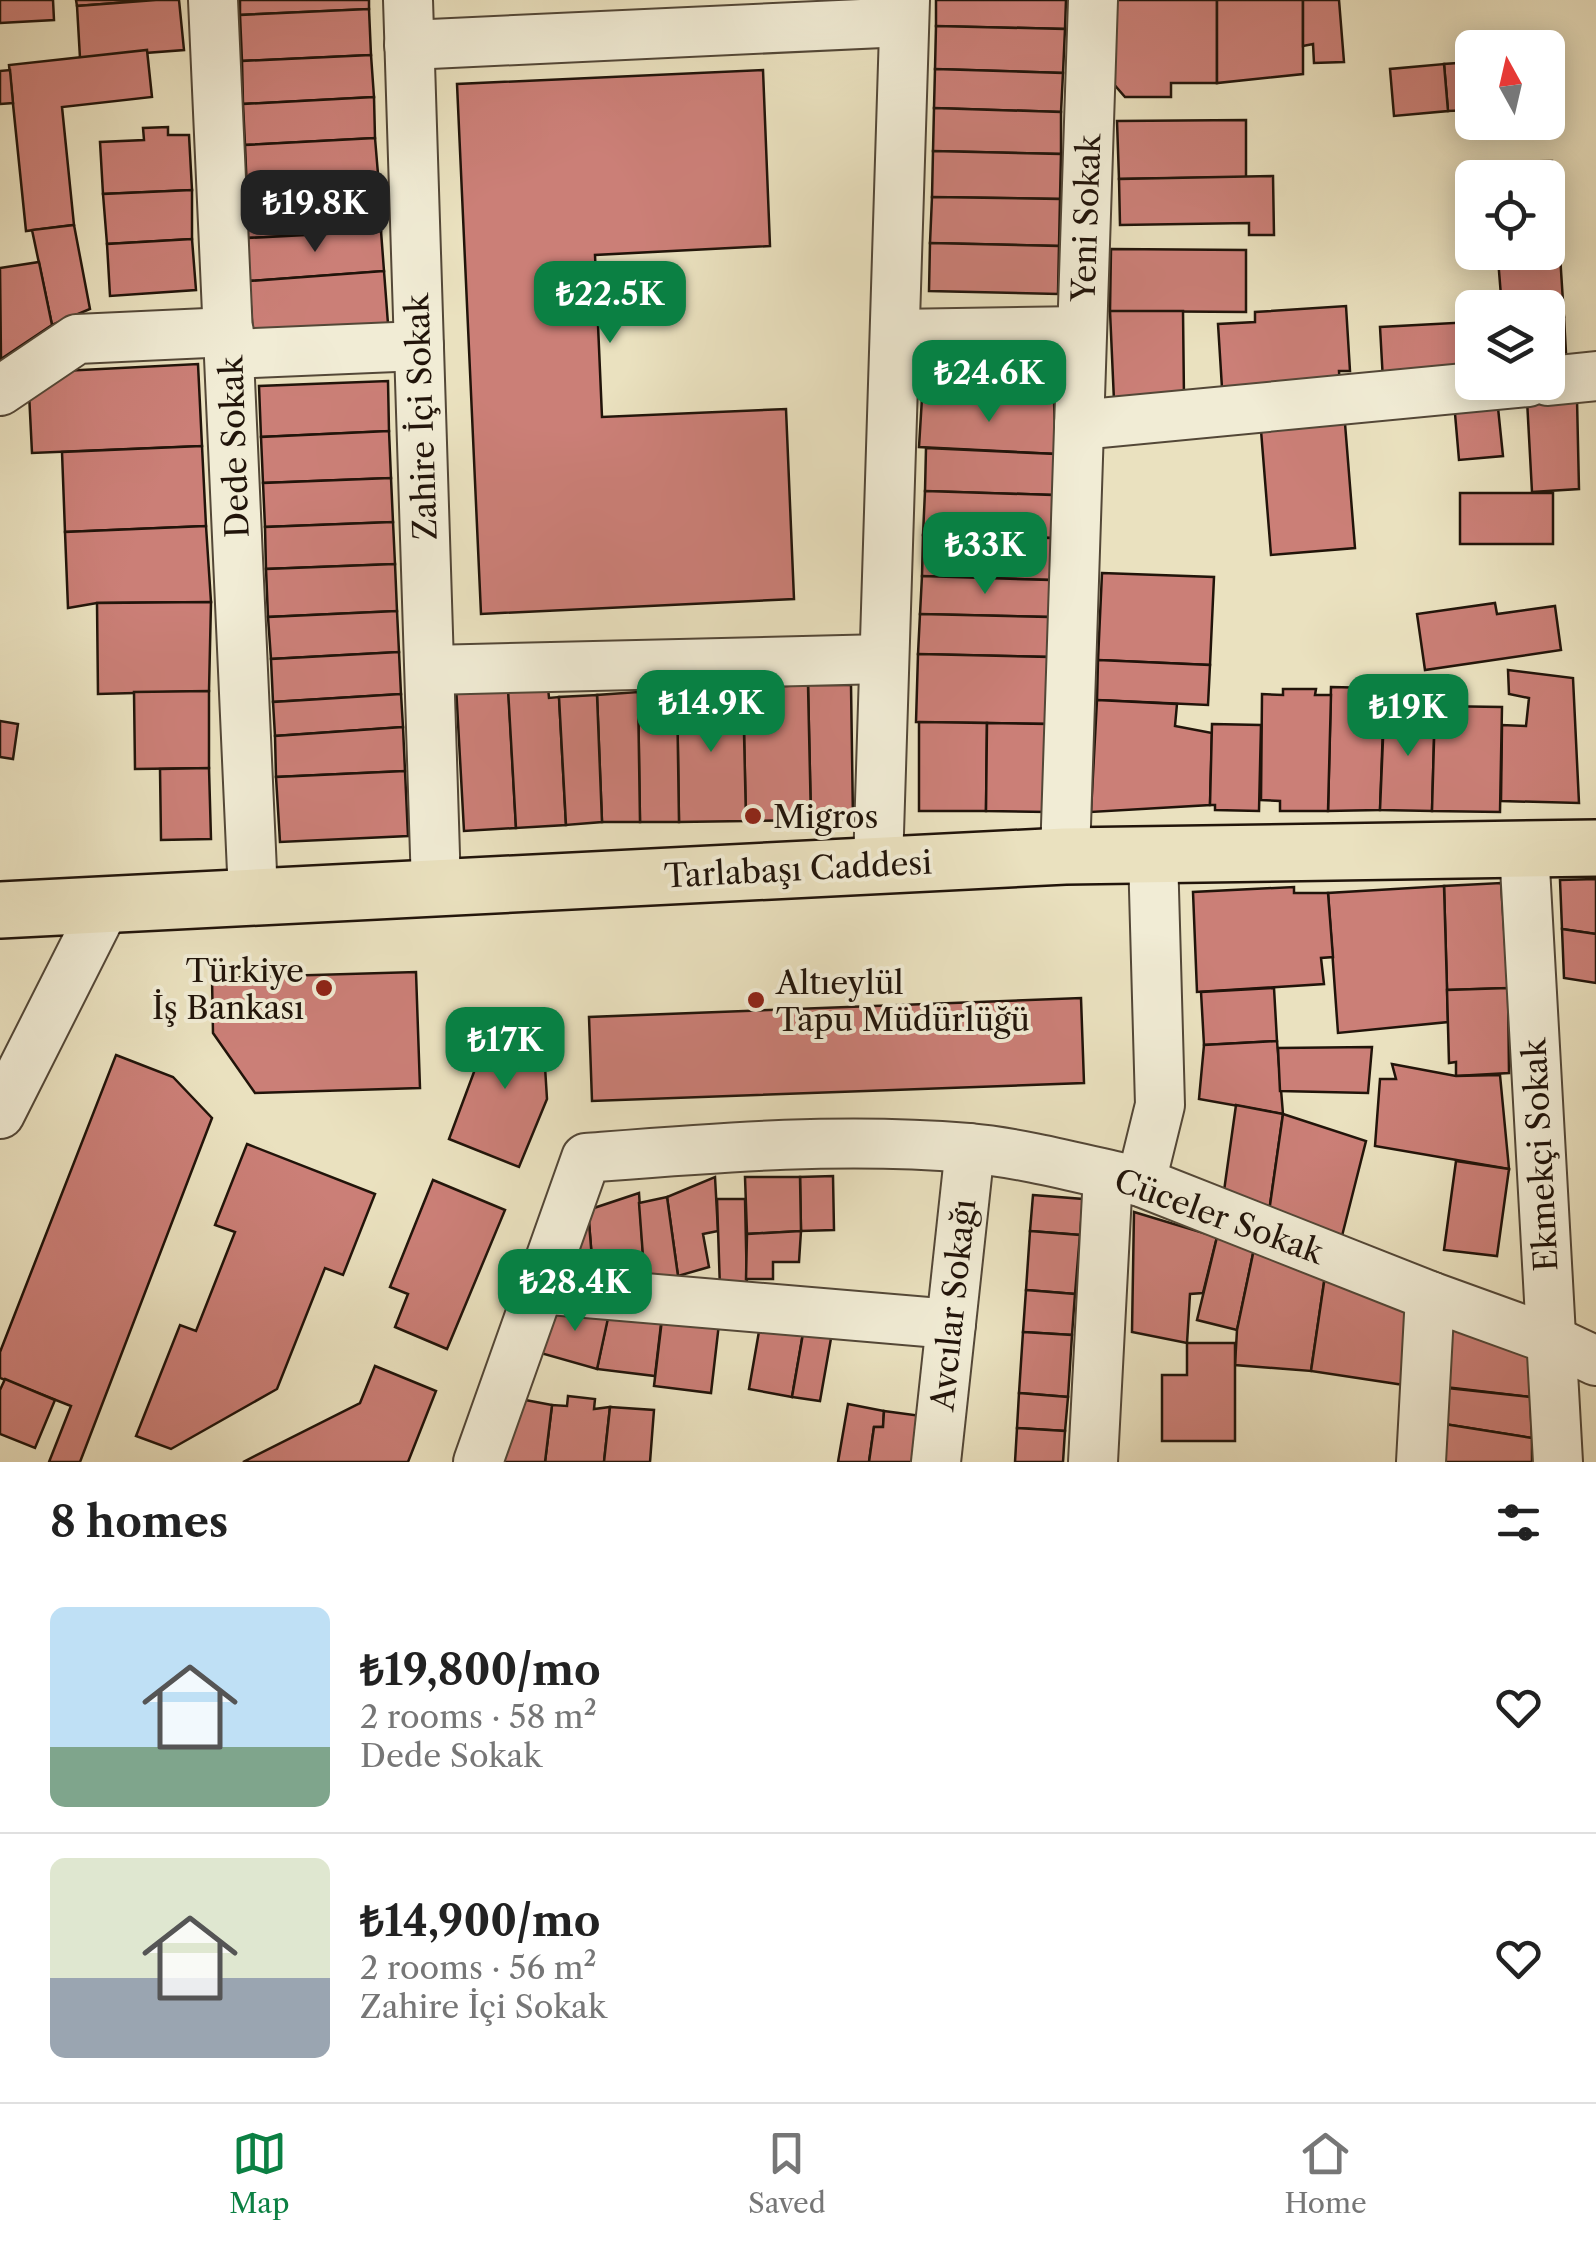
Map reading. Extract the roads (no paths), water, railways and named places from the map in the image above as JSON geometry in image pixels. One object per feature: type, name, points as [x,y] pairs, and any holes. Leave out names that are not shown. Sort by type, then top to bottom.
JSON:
[{"type":"main road","name":"Tarlabaşı Caddesi","points":[[0,910],[253,894],[1066,856],[1596,848]]},
{"type":"street","name":"Dede Sokak","points":[[213,0],[253,894]]},
{"type":"street","name":"Yeni Sokak","points":[[1066,856],[1093,0]]},
{"type":"street","name":"Zahire İçi Sokak","points":[[436,886],[408,22],[905,11],[878,865]]},
{"type":"street","points":[[895,334],[1082,331]]},
{"type":"street","points":[[0,391],[76,339],[419,346]]},
{"type":"street","points":[[1565,379],[1596,376]]},
{"type":"street","points":[[1078,425],[1455,389]]},
{"type":"street","points":[[430,670],[884,659]]},
{"type":"street","name":"Ekmekçi Sokak","points":[[1524,849],[1558,1462]]},
{"type":"street","points":[[1093,1462],[1124,1178],[1160,1105],[1152,854]]},
{"type":"street","points":[[0,1114],[106,904]]},
{"type":"street","name":"Cüceler Sokak","points":[[539,1288],[586,1158],[778,1143],[970,1148],[1124,1178],[1549,1340],[1596,1362]]},
{"type":"street","name":"Avcılar Sokağı","points":[[936,1462],[970,1148]]},
{"type":"street","points":[[478,1462],[539,1288],[951,1324]]},
{"type":"street","points":[[1421,1462],[1430,1296]]},
{"type":"place","name":"Migros","points":[[753,816]]},
{"type":"place","name":"Türkiye İş Bankası","points":[[324,988]]},
{"type":"place","name":"Altıeylül Tapu Müdürlüğü","points":[[756,1000]]}]
